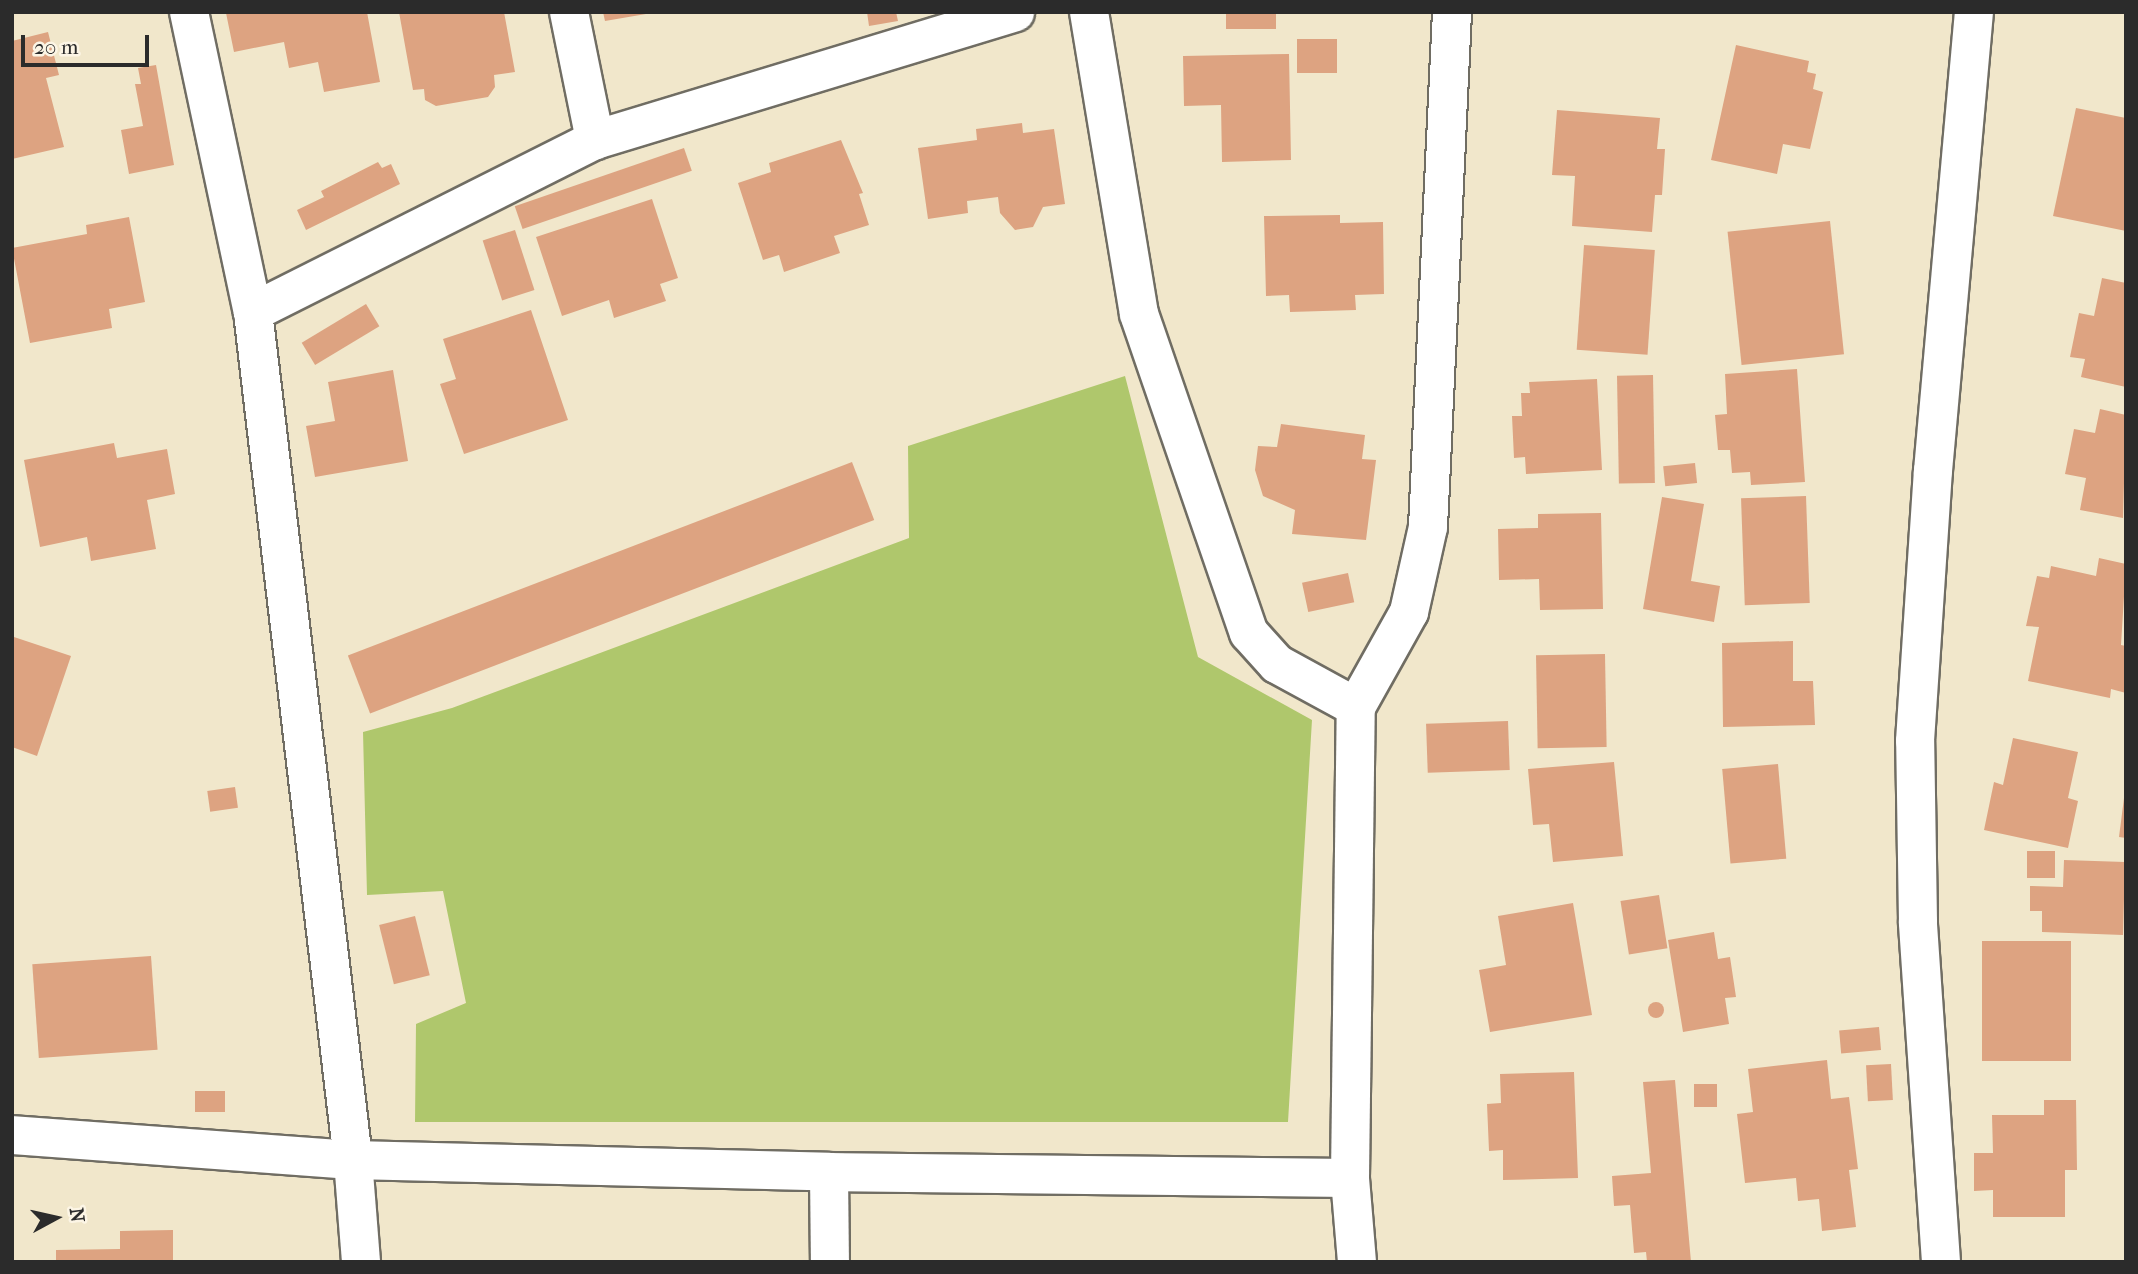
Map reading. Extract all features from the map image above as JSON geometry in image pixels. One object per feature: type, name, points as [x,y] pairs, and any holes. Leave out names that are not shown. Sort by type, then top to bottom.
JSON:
[{"type":"street","points":[[189,12],[253,312],[353,1160],[360,1262]]},
{"type":"street","points":[[569,12],[595,140]]},
{"type":"street","points":[[253,312],[595,140],[1015,12]]},
{"type":"street","points":[[1089,12],[1139,314],[1249,633],[1278,664],[1356,707]]},
{"type":"street","points":[[1357,1262],[1350,1178],[1356,707],[1409,612],[1428,527],[1452,12]]},
{"type":"street","points":[[1941,1262],[1918,922],[1915,741],[1933,471],[1974,12]]},
{"type":"street","points":[[12,1135],[353,1160],[829,1172],[1350,1178]]},
{"type":"street","points":[[829,1172],[830,1262]]},
{"type":"green space","points":[[1125,376],[1198,657],[1312,720],[1288,1122],[415,1122],[416,1024],[466,1003],[443,891],[367,895],[363,732],[452,708],[909,538],[908,446]]},
{"type":"building","points":[[367,12],[380,82],[324,92],[318,62],[289,68],[284,42],[234,52],[226,13]]},
{"type":"building","points":[[399,12],[504,12],[515,72],[494,75],[495,87],[488,97],[436,106],[425,100],[424,89],[413,90]]},
{"type":"building","points":[[603,12],[646,12],[646,14],[605,21]]},
{"type":"building","points":[[867,12],[896,12],[898,21],[869,26]]},
{"type":"building","points":[[1226,12],[1276,12],[1276,29],[1226,29]]},
{"type":"building","points":[[48,32],[59,75],[46,78],[64,147],[12,159],[12,41]]},
{"type":"building","points":[[1297,39],[1337,39],[1337,73],[1297,73]]},
{"type":"building","points":[[1736,45],[1809,61],[1807,72],[1816,74],[1813,89],[1823,92],[1810,149],[1783,144],[1777,174],[1711,160]]},
{"type":"building","points":[[1289,54],[1291,160],[1222,162],[1221,105],[1184,106],[1183,56]]},
{"type":"building","points":[[156,65],[174,165],[129,174],[121,130],[143,126],[135,84],[141,84],[138,68]]},
{"type":"building","points":[[2076,108],[2126,118],[2126,231],[2053,216]]},
{"type":"building","points":[[1557,110],[1660,118],[1657,149],[1665,149],[1662,195],[1655,195],[1652,232],[1572,226],[1575,176],[1552,175]]},
{"type":"building","points":[[1022,123],[1023,133],[1054,129],[1065,204],[1043,207],[1033,227],[1015,230],[1000,213],[998,197],[967,201],[968,213],[928,219],[918,148],[977,140],[976,129]]},
{"type":"building","points":[[841,140],[863,193],[859,194],[869,225],[834,236],[840,253],[784,272],[779,255],[763,260],[738,183],[771,172],[769,163]]},
{"type":"building","points":[[684,148],[692,171],[523,229],[515,206]]},
{"type":"building","points":[[378,162],[382,168],[391,164],[400,184],[306,230],[297,210],[324,197],[321,191]]},
{"type":"building","points":[[652,199],[678,278],[660,284],[666,301],[614,318],[609,300],[562,316],[536,237]]},
{"type":"building","points":[[1340,215],[1340,223],[1383,222],[1384,294],[1355,295],[1356,310],[1290,312],[1289,295],[1266,296],[1264,216]]},
{"type":"building","points":[[129,217],[145,302],[109,309],[112,328],[30,343],[12,248],[87,234],[86,225]]},
{"type":"building","points":[[1830,221],[1844,354],[1742,365],[1728,232]]},
{"type":"building","points":[[515,230],[534,290],[502,300],[483,241]]},
{"type":"building","points":[[1584,245],[1655,250],[1648,355],[1577,350]]},
{"type":"building","points":[[2102,278],[2126,283],[2126,387],[2081,377],[2085,359],[2070,357],[2079,313],[2094,316]]},
{"type":"building","points":[[366,304],[379,326],[315,365],[302,343]]},
{"type":"building","points":[[531,310],[568,420],[464,454],[440,384],[456,379],[443,339]]},
{"type":"building","points":[[1797,369],[1805,482],[1751,485],[1750,472],[1732,473],[1730,450],[1718,450],[1715,415],[1727,414],[1725,374]]},
{"type":"building","points":[[393,370],[408,461],[315,477],[306,426],[335,421],[328,382]]},
{"type":"building","points":[[1653,375],[1655,483],[1619,484],[1617,376]]},
{"type":"building","points":[[1597,379],[1602,470],[1526,474],[1525,457],[1514,458],[1512,416],[1522,416],[1521,393],[1530,393],[1529,382]]},
{"type":"building","points":[[2100,409],[2126,415],[2123,518],[2080,510],[2086,478],[2065,474],[2074,429],[2095,433]]},
{"type":"building","points":[[1281,424],[1365,435],[1362,459],[1376,460],[1366,540],[1292,534],[1295,510],[1263,496],[1255,470],[1258,446],[1277,447]]},
{"type":"building","points":[[114,443],[117,458],[167,449],[175,494],[147,500],[156,549],[91,561],[87,537],[40,547],[24,460]]},
{"type":"building","points":[[852,462],[874,520],[370,713],[348,656]]},
{"type":"building","points":[[1695,463],[1697,483],[1665,486],[1663,466]]},
{"type":"building","points":[[1806,496],[1810,603],[1745,605],[1741,498]]},
{"type":"building","points":[[1662,497],[1704,504],[1691,581],[1720,586],[1714,622],[1643,609]]},
{"type":"building","points":[[1601,513],[1603,609],[1540,610],[1539,579],[1499,580],[1498,529],[1538,528],[1538,514]]},
{"type":"building","points":[[2099,558],[2126,564],[2121,645],[2126,646],[2126,693],[2111,689],[2110,698],[2028,681],[2039,627],[2026,626],[2037,576],[2049,578],[2051,566],[2096,576]]},
{"type":"building","points":[[1348,573],[1354,602],[1308,612],[1302,583]]},
{"type":"building","points":[[14,637],[71,656],[37,756],[12,747]]},
{"type":"building","points":[[1793,641],[1793,681],[1813,681],[1815,725],[1723,727],[1722,643]]},
{"type":"building","points":[[1605,654],[1607,747],[1538,748],[1536,655]]},
{"type":"building","points":[[1508,721],[1510,770],[1428,773],[1426,724]]},
{"type":"building","points":[[2013,738],[2078,752],[2068,798],[2078,801],[2068,848],[1984,830],[1994,782],[2003,785]]},
{"type":"building","points":[[1614,762],[1623,856],[1553,862],[1549,824],[1533,825],[1528,769]]},
{"type":"building","points":[[1778,764],[1786,859],[1730,864],[1722,769]]},
{"type":"building","points":[[235,787],[238,808],[210,812],[207,791]]},
{"type":"building","points":[[2124,798],[2126,799],[2126,838],[2119,837]]},
{"type":"building","points":[[2027,851],[2055,851],[2055,878],[2027,878]]},
{"type":"building","points":[[2064,860],[2125,862],[2123,935],[2042,932],[2042,911],[2030,911],[2030,886],[2063,887]]},
{"type":"building","points":[[1659,895],[1667,948],[1629,954],[1620,901]]},
{"type":"building","points":[[1573,903],[1592,1015],[1490,1032],[1479,970],[1506,965],[1498,916]]},
{"type":"building","points":[[415,916],[430,975],[394,984],[379,925]]},
{"type":"building","points":[[1714,932],[1718,959],[1730,957],[1736,997],[1725,998],[1729,1024],[1683,1032],[1668,940]]},
{"type":"building","points":[[1982,941],[2071,941],[2071,1061],[1982,1061]]},
{"type":"building","points":[[151,956],[158,1050],[39,1058],[32,964]]},
{"type":"building","points":[[1653,1002],[1659,1002],[1664,1010],[1662,1016],[1653,1018],[1648,1013],[1648,1007]]},
{"type":"building","points":[[1879,1027],[1881,1050],[1841,1053],[1839,1030]]},
{"type":"building","points":[[1827,1060],[1831,1099],[1849,1097],[1858,1169],[1849,1170],[1856,1227],[1822,1231],[1819,1199],[1798,1201],[1796,1178],[1745,1183],[1737,1114],[1753,1112],[1748,1069]]},
{"type":"building","points":[[1891,1064],[1893,1100],[1868,1101],[1866,1065]]},
{"type":"building","points":[[1574,1072],[1578,1178],[1503,1180],[1503,1150],[1489,1151],[1487,1104],[1501,1103],[1500,1074]]},
{"type":"building","points":[[1675,1080],[1691,1262],[1647,1262],[1646,1252],[1634,1253],[1630,1205],[1614,1206],[1612,1176],[1651,1173],[1643,1082]]},
{"type":"building","points":[[1694,1084],[1717,1084],[1717,1107],[1694,1107]]},
{"type":"building","points":[[195,1091],[225,1091],[225,1112],[195,1112]]},
{"type":"building","points":[[2044,1100],[2076,1100],[2077,1170],[2065,1170],[2065,1217],[1993,1217],[1993,1190],[1974,1191],[1974,1153],[1993,1153],[1992,1115],[2044,1115]]},
{"type":"building","points":[[173,1230],[173,1262],[56,1262],[56,1250],[120,1249],[120,1231]]}]
